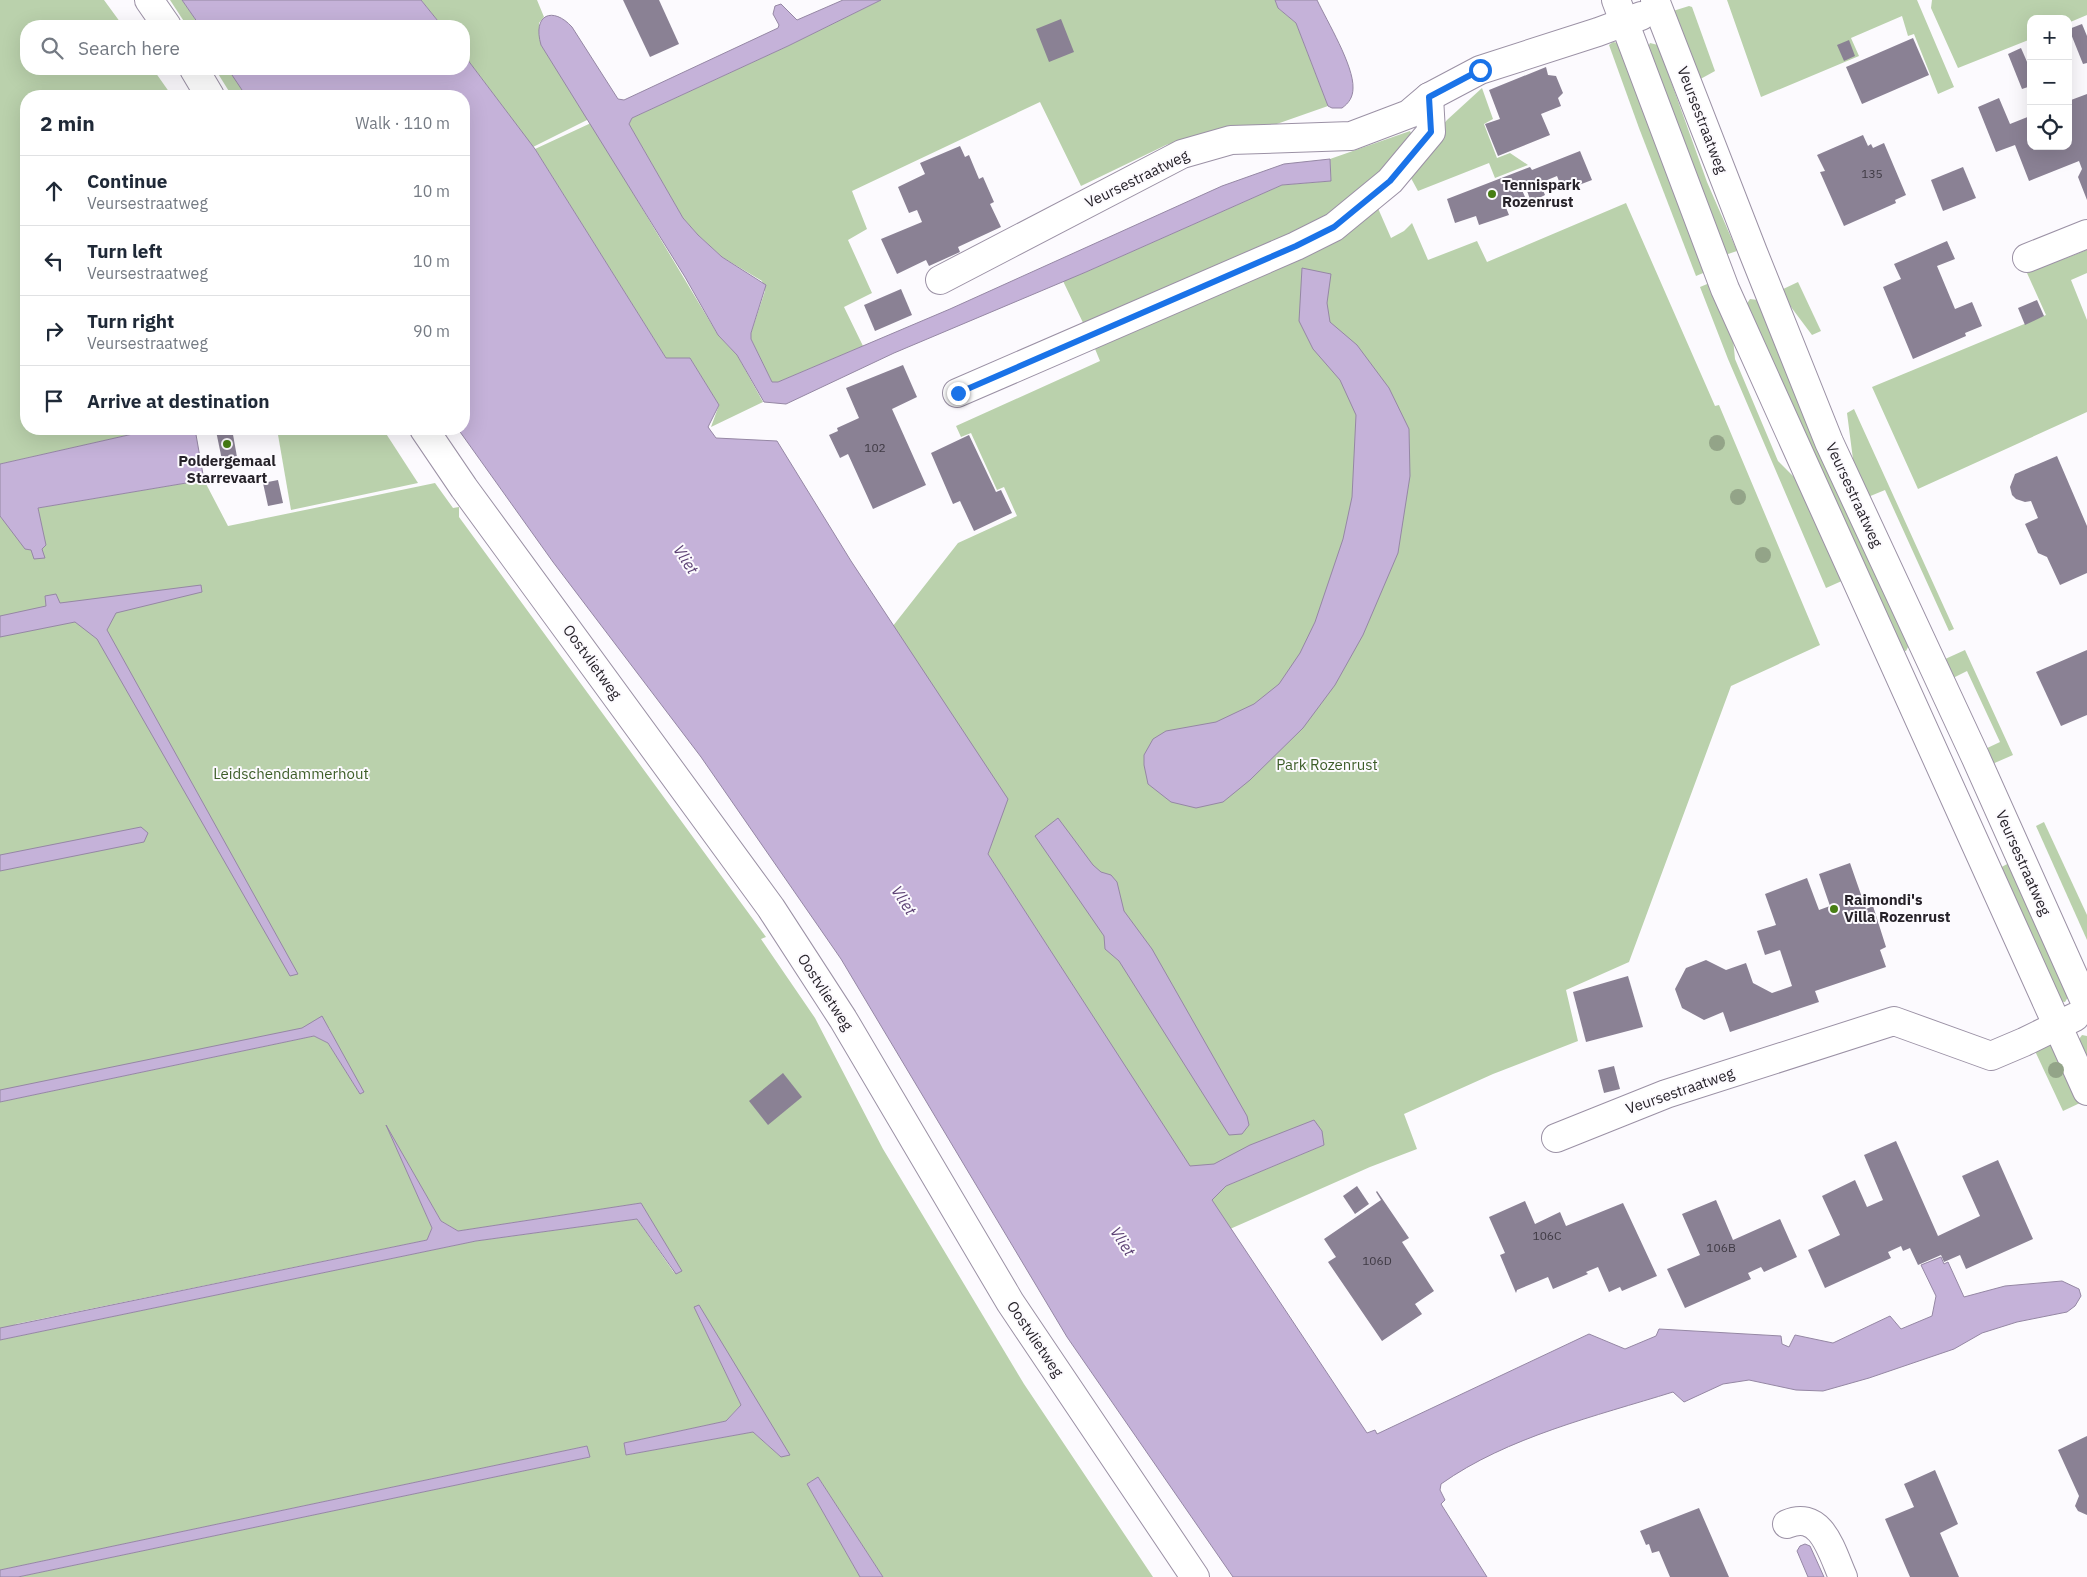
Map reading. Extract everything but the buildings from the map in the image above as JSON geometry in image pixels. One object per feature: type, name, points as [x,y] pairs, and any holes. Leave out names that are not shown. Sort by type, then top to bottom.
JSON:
[{"type":"street","points":[[149,0],[163,20]]},
{"type":"street","name":"Veursestraatweg","points":[[940,280],[1182,154],[1231,140],[1351,136],[1409,114],[1429,97],[1480,70],[1620,11],[1657,4],[1830,442],[1975,756],[2087,1006]]},
{"type":"street","points":[[1620,11],[1725,289],[2087,1091]]},
{"type":"street","points":[[198,75],[206,90]]},
{"type":"street","points":[[958,393],[1278,254],[1334,227],[1390,181],[1431,132],[1429,97]]},
{"type":"street","points":[[2027,258],[2087,234]]},
{"type":"street","name":"Oostvlietweg","points":[[428,435],[464,488],[771,908],[844,1019],[1010,1302],[1195,1577]]},
{"type":"street","name":"Veursestraatweg","points":[[1556,1138],[1666,1094],[1894,1021],[1991,1056],[2087,1011]]},
{"type":"street","points":[[1787,1524],[1795,1521],[1811,1522],[1823,1533],[1843,1577]]},
{"type":"green space","points":[[0,0],[104,0],[119,20],[20,20],[20,75],[157,75],[168,90],[20,90],[20,435],[128,435],[0,464]]},
{"type":"green space","points":[[170,0],[182,0],[196,20],[183,20]]},
{"type":"green space","points":[[421,0],[537,0],[544,17],[539,23],[541,45],[589,119],[533,147],[470,63],[470,20],[437,20]]},
{"type":"green space","points":[[881,0],[1275,0],[1278,8],[1296,23],[1328,106],[1271,126],[1220,128],[1166,145],[1081,186],[1040,102],[852,191],[867,229],[848,240],[872,293],[844,307],[863,346],[778,382],[772,382],[751,339],[751,333],[765,291],[762,281],[722,257],[683,218],[629,124],[632,118],[788,46]]},
{"type":"green space","points":[[1727,0],[1917,0],[1954,87],[1938,94],[1914,34],[1908,36],[1902,16],[1851,38],[1859,56],[1761,97]]},
{"type":"green space","points":[[1932,0],[2087,0],[2087,15],[2072,21],[2072,15],[2027,15],[2027,41],[1958,68],[1931,8]]},
{"type":"green space","points":[[1689,6],[1692,7],[1715,71],[1695,82],[1673,11]]},
{"type":"green space","points":[[1613,42],[1619,43],[1708,271],[1696,276],[1609,45]]},
{"type":"green space","points":[[1650,43],[1658,45],[1707,182],[1737,251],[1725,255],[1646,51]]},
{"type":"green space","points":[[219,75],[232,75],[242,90],[228,90]]},
{"type":"green space","points":[[1482,88],[1493,119],[1484,124],[1497,158],[1510,153],[1528,165],[1495,178],[1489,163],[1418,191],[1406,169],[1447,120]]},
{"type":"green space","points":[[591,123],[718,335],[737,355],[763,402],[711,427],[719,405],[690,358],[666,358],[535,149]]},
{"type":"green space","points":[[1410,131],[1413,137],[1377,177],[1334,216],[1086,329],[1063,281],[1282,185],[1331,181],[1330,159]]},
{"type":"green space","name":"Park Rozenrust","points":[[1626,203],[1715,406],[1719,405],[1820,645],[1731,686],[1629,962],[1566,990],[1578,1041],[1493,1074],[1404,1114],[1417,1149],[1370,1167],[1230,1229],[1212,1200],[1226,1186],[1324,1145],[1188,1178],[1106,1037],[988,854],[992,842],[878,645],[958,543],[1017,516],[1004,487],[997,490],[971,433],[961,437],[956,426],[1100,361],[1093,344],[1377,206],[1391,238],[1404,231],[1412,223],[1428,260],[1477,241],[1487,262]]},
{"type":"green space","points":[[2087,250],[2087,273],[2071,280],[2087,320],[2087,412],[1918,489],[1872,387],[2046,315],[2027,273]]},
{"type":"green space","points":[[1712,282],[1732,328],[1735,359],[1778,461],[1801,484],[1844,580],[1826,588],[1728,359],[1700,287]]},
{"type":"green space","points":[[1798,282],[1821,331],[1812,335],[1779,291]]},
{"type":"green space","points":[[1750,299],[1758,300],[1910,643],[1906,651],[1898,650],[1746,305]]},
{"type":"green space","points":[[1854,409],[1954,629],[1949,631],[1885,490],[1868,497],[1854,467],[1847,413]]},
{"type":"green space","points":[[278,435],[387,435],[418,483],[291,510]]},
{"type":"green space","name":"Leidschendammerhout","points":[[204,480],[228,526],[435,483],[453,508],[459,507],[459,517],[766,937],[761,939],[815,1018],[883,1149],[1024,1384],[1153,1577],[883,1577],[818,1477],[807,1484],[860,1577],[18,1577],[590,1457],[587,1446],[0,1570],[0,1340],[476,1241],[637,1219],[675,1274],[641,1203],[458,1231],[441,1221],[389,1131],[432,1228],[427,1240],[16,1324],[0,1336],[0,1102],[314,1036],[328,1043],[360,1094],[329,1028],[0,1097],[0,516],[3,520],[39,512],[38,508]],"holes":[[[694,1307],[781,1457],[753,1432],[626,1455],[624,1443],[726,1421],[741,1405]]]},
{"type":"green space","points":[[1965,650],[2013,755],[1990,765],[1983,750],[2000,742],[1967,671],[1951,679],[1943,660]]},
{"type":"green space","points":[[2044,822],[2087,915],[2087,940],[2036,826]]},
{"type":"green space","points":[[2009,863],[2070,994],[2065,1002],[2058,1001],[1998,869]]},
{"type":"green space","points":[[2082,1035],[2087,1036],[2087,1063],[2077,1042]]},
{"type":"green space","points":[[2052,1043],[2080,1103],[2063,1111],[2035,1051]]},
{"type":"water","points":[[182,0],[421,0],[437,20],[196,20]]},
{"type":"water","points":[[843,0],[881,0],[788,46],[632,118],[629,124],[683,218],[722,257],[766,285],[751,333],[751,339],[772,382],[778,382],[950,309],[1222,186],[1284,164],[1330,159],[1331,181],[1282,185],[1086,272],[894,353],[786,404],[764,402],[737,355],[718,335],[685,277],[541,45],[539,26],[546,16],[551,15],[565,20],[572,27],[618,99],[624,100],[778,28],[779,25],[773,14],[775,6],[781,4],[797,20]]},
{"type":"water","points":[[1275,0],[1317,0],[1345,56],[1352,79],[1353,91],[1351,97],[1349,102],[1342,108],[1328,106],[1296,23],[1278,8]]},
{"type":"water","name":"Vliet","points":[[470,63],[535,149],[666,358],[690,358],[719,405],[708,427],[716,438],[777,441],[851,561],[1008,799],[988,854],[1190,1166],[1214,1164],[1250,1145],[1314,1120],[1322,1131],[1324,1145],[1226,1186],[1212,1200],[1367,1433],[1375,1430],[1377,1434],[1589,1334],[1625,1349],[1656,1336],[1659,1329],[1781,1336],[1782,1344],[1789,1347],[1795,1335],[1833,1343],[1890,1316],[1901,1329],[1932,1316],[1936,1296],[1921,1265],[1941,1257],[1944,1264],[1948,1262],[1964,1297],[2005,1286],[2062,1281],[2079,1289],[2081,1296],[2075,1306],[2067,1312],[2017,1322],[1982,1333],[1954,1349],[1869,1378],[1823,1391],[1796,1390],[1749,1380],[1723,1384],[1684,1402],[1673,1392],[1553,1429],[1494,1453],[1441,1484],[1440,1490],[1445,1500],[1441,1504],[1487,1577],[1233,1577],[1067,1337],[841,959],[701,757],[553,562],[462,435],[470,435],[470,90],[242,90],[232,75],[470,75]]},
{"type":"water","points":[[1302,268],[1331,274],[1327,303],[1330,322],[1357,345],[1389,388],[1409,429],[1410,476],[1398,553],[1363,635],[1335,685],[1303,728],[1250,780],[1223,802],[1196,808],[1171,802],[1148,784],[1144,755],[1153,739],[1166,731],[1216,722],[1254,704],[1279,684],[1300,653],[1315,622],[1343,539],[1352,497],[1356,415],[1340,380],[1313,349],[1299,321]]},
{"type":"water","points":[[128,435],[196,435],[204,480],[38,508],[46,545],[42,549],[45,558],[34,559],[31,550],[25,549],[0,516],[0,464]]},
{"type":"water","points":[[201,585],[202,592],[116,613],[107,630],[298,974],[290,976],[97,639],[75,622],[0,637],[0,616],[46,606],[45,596],[56,594],[60,603]]},
{"type":"water","points":[[1058,818],[1093,865],[1101,872],[1111,875],[1117,882],[1124,911],[1152,949],[1247,1116],[1249,1125],[1242,1134],[1229,1135],[1119,961],[1105,949],[1104,936],[1035,836]]},
{"type":"water","points":[[141,827],[148,833],[144,842],[0,871],[0,855]]},
{"type":"water","points":[[322,1016],[364,1092],[360,1094],[328,1043],[314,1036],[0,1102],[0,1090],[302,1028]]},
{"type":"water","points":[[386,1125],[441,1221],[458,1231],[641,1203],[682,1271],[676,1274],[637,1219],[476,1241],[0,1340],[0,1328],[427,1240],[432,1228]]},
{"type":"water","points":[[699,1305],[790,1455],[781,1457],[753,1432],[626,1455],[624,1443],[726,1421],[741,1405],[694,1307]]},
{"type":"water","points":[[587,1446],[590,1457],[18,1577],[0,1577],[0,1570]]},
{"type":"water","points":[[818,1477],[883,1577],[860,1577],[807,1484]]},
{"type":"water","points":[[1805,1544],[1810,1546],[1824,1577],[1808,1577],[1797,1551],[1800,1546]]},
{"type":"place","name":"Tennispark Rozenrust","points":[[1492,194]]},
{"type":"place","name":"Poldergemaal Starrevaart","points":[[227,444]]},
{"type":"place","name":"Raimondi's Villa Rozenrust","points":[[1834,909]]},
{"type":"route","points":[[958,393],[1296,246],[1334,227],[1390,181],[1431,132],[1429,97],[1480,70]]}]
